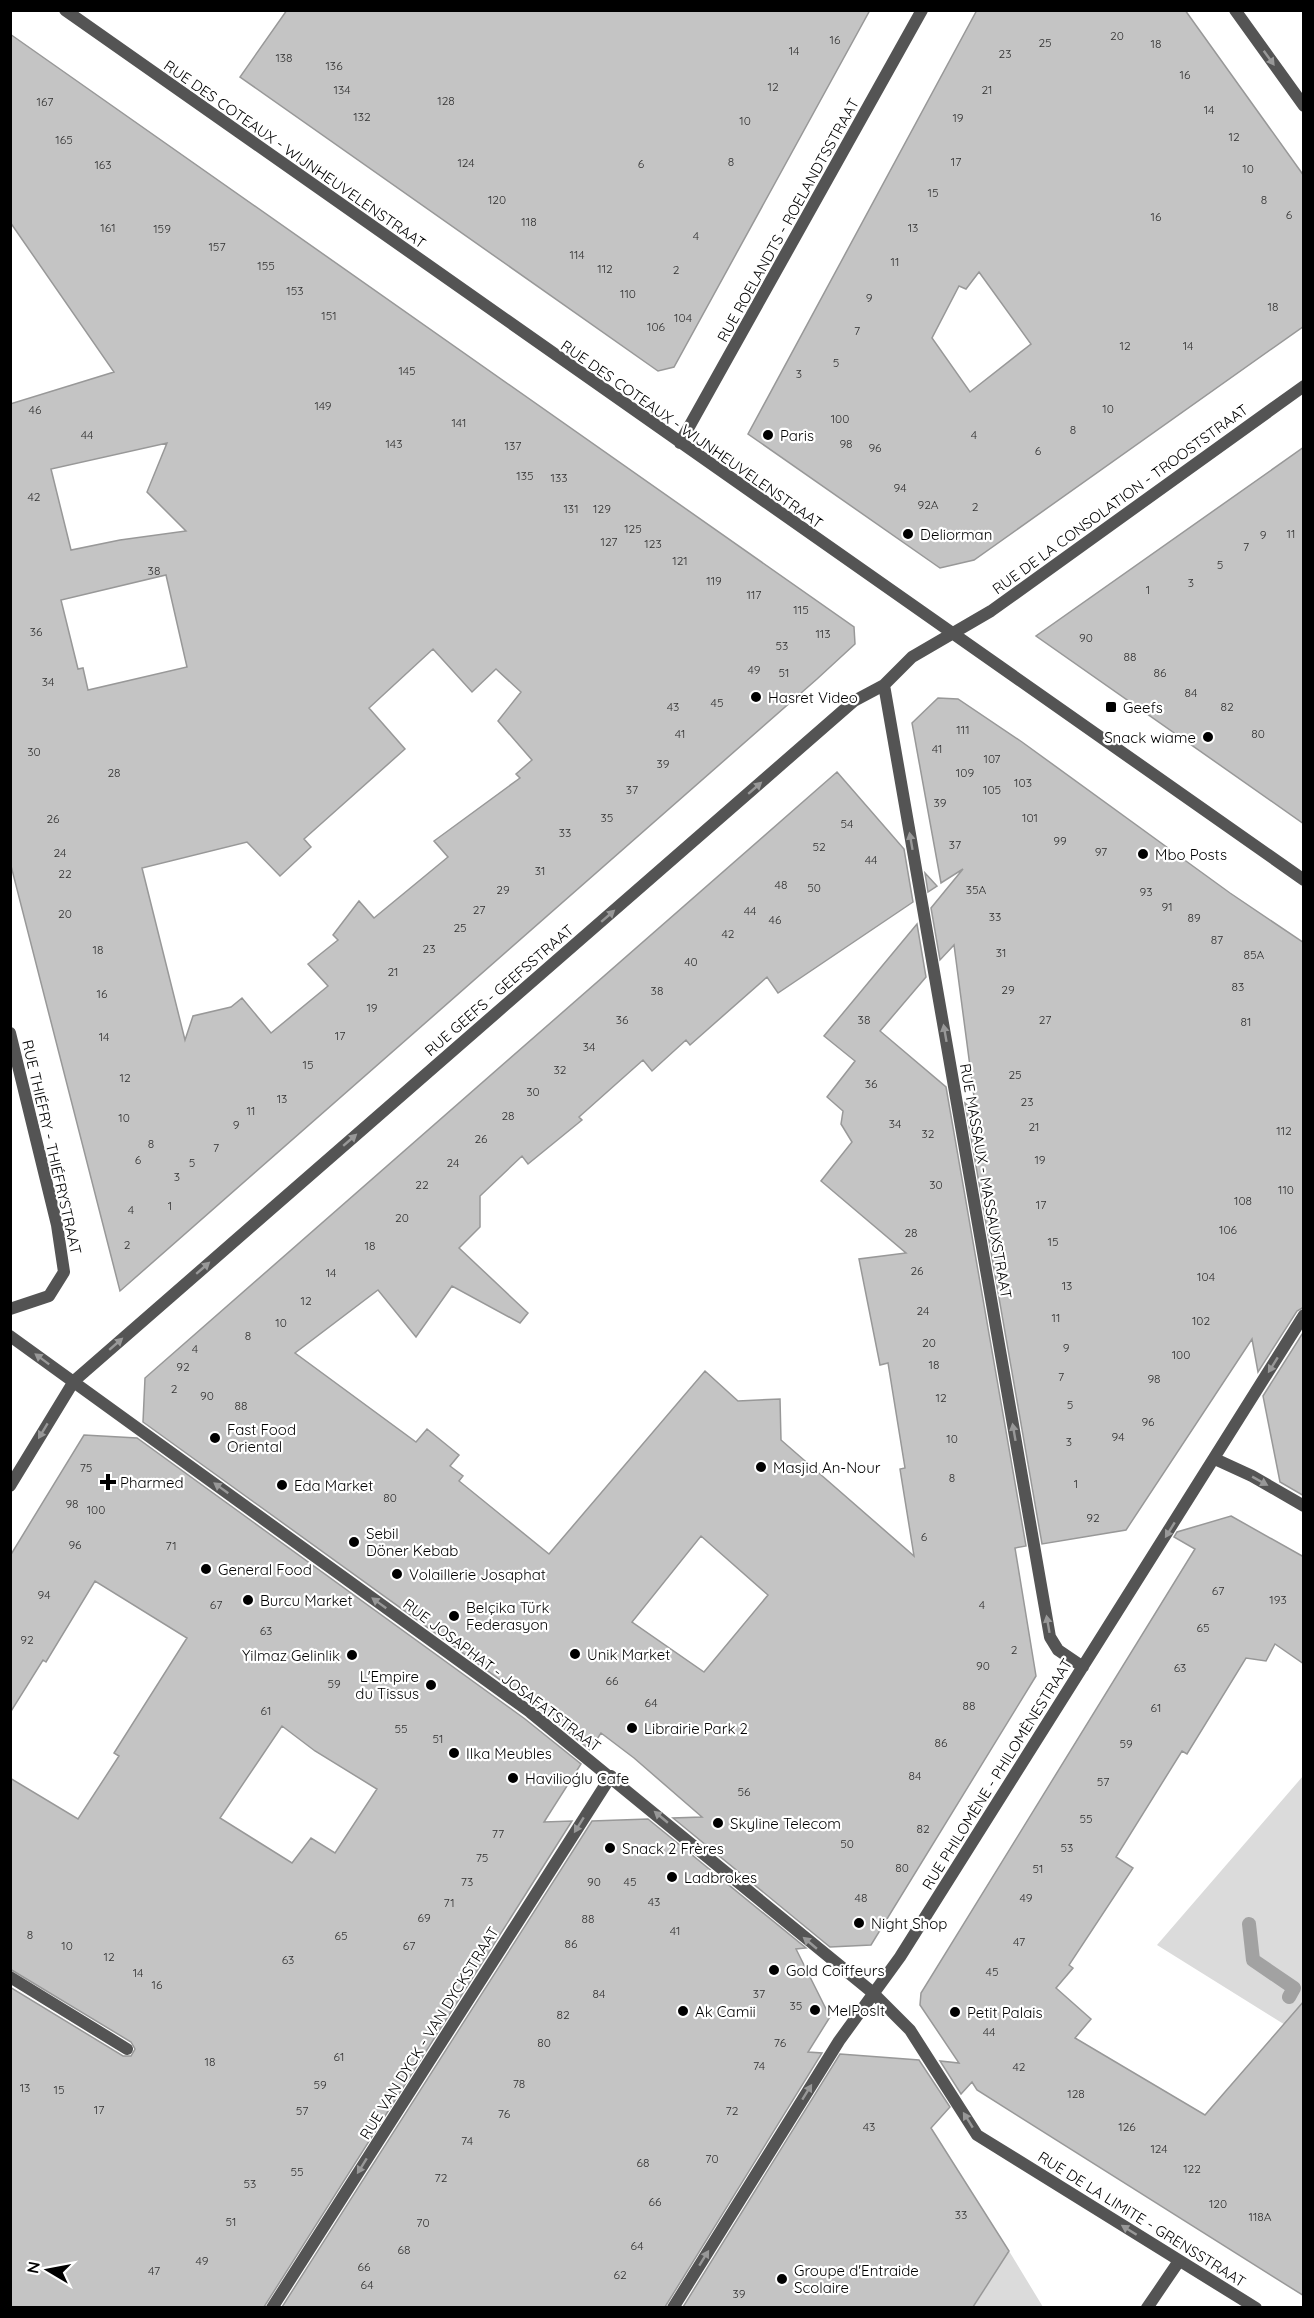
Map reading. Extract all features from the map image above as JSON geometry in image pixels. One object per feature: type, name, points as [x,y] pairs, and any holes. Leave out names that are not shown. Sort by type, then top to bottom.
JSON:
[{"type":"street","name":"RUE DES COTEAUX - WIJNHEUVELENSTRAAT","points":[[65,10],[1304,880]]},
{"type":"street","name":"RUE ROELANDTS - ROELANDTSSTRAAT","points":[[680,443],[922,10]]},
{"type":"street","points":[[1235,10],[1304,106]]},
{"type":"street","name":"RUE DE LA CONSOLATION - TROOSTSTRAAT","points":[[952,633],[991,610],[1304,386]]},
{"type":"street","name":"RUE GEEFS - GEEFSSTRAAT","points":[[10,1486],[74,1381],[854,701],[884,685],[912,657],[952,633]]},
{"type":"street","name":"RUE MASSAUX - MASSAUXSTRAAT","points":[[884,685],[1050,1637],[1058,1650],[1083,1667]]},
{"type":"street","name":"RUE THIÉFRY - THIÉFRYSTRAAT","points":[[10,1033],[57,1225],[64,1272],[49,1296],[10,1309]]},
{"type":"street","name":"RUE PHILOMÈNE - PHILOMÈNESTRAAT","points":[[673,2307],[872,1992],[900,1957],[1304,1315]]},
{"type":"street","name":"RUE JOSAPHAT - JOSAFATSTRAAT","points":[[10,1336],[530,1712],[611,1776],[872,1992],[910,2030],[977,2135],[1012,2156]]},
{"type":"street","points":[[1215,1459],[1252,1476],[1304,1506]]},
{"type":"street","name":"RUE VAN DYCK - VAN DYCKSTRAAT","points":[[272,2307],[611,1776]]},
{"type":"street","points":[[10,1977],[127,2049]]},
{"type":"street","name":"RUE DE LA LIMITE - GRENSSTRAAT","points":[[1012,2156],[1256,2307]]},
{"type":"street","points":[[1147,2307],[1179,2261]]},
{"type":"shaded area","points":[[1303,1776],[1303,2036],[1157,1945]]},
{"type":"shaded area","points":[[1009,2251],[1043,2307],[973,2308]]},
{"type":"building","points":[[287,10],[870,10],[674,367],[658,371],[240,77]]},
{"type":"building","points":[[977,10],[1185,10],[1304,176],[1304,326],[974,560],[940,568],[748,434]],"holes":[[[979,272],[1031,344],[970,392],[932,338],[959,286],[966,289]]]},
{"type":"building","points":[[10,34],[854,627],[855,644],[817,679],[120,1291],[10,862],[10,404],[114,372],[10,222]],"holes":[[[167,443],[147,492],[186,531],[120,540],[71,550],[51,469]],[[166,575],[187,667],[88,690],[83,668],[78,669],[61,600]],[[433,649],[472,692],[496,669],[521,692],[498,721],[532,760],[516,774],[520,778],[434,841],[448,857],[374,918],[359,901],[333,935],[338,940],[308,964],[328,986],[271,1033],[242,998],[231,1007],[193,1016],[185,1040],[142,868],[247,842],[280,876],[311,847],[304,839],[405,749],[369,708]]]},
{"type":"building","points":[[1304,447],[1304,824],[1036,636]]},
{"type":"building","points":[[938,698],[958,699],[1304,943],[1304,1307],[1297,1311],[1258,1372],[1252,1339],[1126,1530],[1042,1544],[965,1103],[976,1112],[954,945],[940,960],[931,908],[963,869],[941,883],[912,723]]},
{"type":"building","points":[[837,772],[904,849],[913,902],[778,993],[767,977],[690,1045],[686,1040],[652,1071],[643,1060],[579,1117],[582,1120],[528,1164],[522,1156],[480,1196],[480,1227],[459,1248],[528,1313],[520,1323],[452,1286],[416,1337],[378,1290],[295,1353],[416,1442],[427,1429],[459,1455],[450,1466],[463,1476],[459,1481],[549,1554],[705,1371],[738,1401],[780,1399],[781,1440],[914,1556],[900,1469],[905,1468],[888,1363],[880,1365],[859,1259],[906,1253],[821,1181],[852,1142],[841,1124],[843,1111],[827,1097],[855,1061],[824,1036],[917,924],[926,977],[880,1031],[946,1087],[1026,1546],[1015,1548],[1036,1676],[871,1945],[830,1947],[673,1818],[702,1817],[634,1758],[601,1733],[590,1750],[535,1705],[143,1422],[145,1378]],"holes":[[[701,1536],[768,1595],[704,1672],[632,1622]]]},
{"type":"building","points":[[925,873],[937,886],[928,892]]},
{"type":"building","points":[[1304,1331],[1304,1496],[1280,1482],[1263,1396]]},
{"type":"building","points":[[84,1435],[137,1438],[525,1719],[581,1764],[544,1822],[572,1821],[264,2307],[10,2307],[10,1987],[123,2056],[131,2056],[135,2049],[131,2042],[10,1969],[10,1778],[78,1819],[119,1756],[114,1753],[187,1638],[95,1581],[46,1662],[43,1660],[10,1713],[10,1556]],"holes":[[[282,1726],[315,1751],[377,1789],[335,1853],[311,1838],[292,1863],[220,1818]]]},
{"type":"building","points":[[1231,1516],[1304,1557],[1304,1664],[1275,1644],[1266,1661],[1246,1658],[1187,1754],[1182,1751],[1116,1857],[1133,1868],[1069,1965],[1073,1968],[1056,1988],[1091,2019],[1075,2038],[1205,2115],[1304,2001],[1304,2296],[977,2090],[972,2082],[961,2094],[940,2061],[959,2063],[920,2005],[921,1993],[1195,1549],[1174,1537],[1177,1532]]},
{"type":"building","points":[[648,1819],[806,1948],[796,1949],[830,2017],[808,2052],[822,2053],[665,2307],[282,2307],[592,1821]]},
{"type":"building","points":[[840,2054],[919,2060],[950,2107],[931,2128],[1009,2251],[973,2307],[683,2307]]},
{"type":"waterway","points":[[1249,1924],[1253,1960],[1294,1988],[1289,1997]]},
{"type":"place","name":"Paris","points":[[768,435]]},
{"type":"place","name":"Deliorman","points":[[908,534]]},
{"type":"place","name":"Hasret Video","points":[[756,697]]},
{"type":"place","name":"Geefs","points":[[1111,707]]},
{"type":"place","name":"Snack wiame","points":[[1208,737]]},
{"type":"place","name":"Mbo Posts","points":[[1143,854]]},
{"type":"place","name":"Fast Food Oriental","points":[[215,1438]]},
{"type":"place","name":"Masjid An-Nour","points":[[761,1467]]},
{"type":"place","name":"Pharmed","points":[[108,1482]]},
{"type":"place","name":"Eda Market","points":[[282,1485]]},
{"type":"place","name":"Sebil Döner Kebab","points":[[354,1542]]},
{"type":"place","name":"General Food","points":[[206,1569]]},
{"type":"place","name":"Volaillerie Josaphat","points":[[397,1574]]},
{"type":"place","name":"Burcu Market","points":[[248,1600]]},
{"type":"place","name":"Belçika Türk Federasyon","points":[[454,1616]]},
{"type":"place","name":"Unik Market","points":[[575,1654]]},
{"type":"place","name":"Yilmaz Gelinlik","points":[[352,1655]]},
{"type":"place","name":"L'Empire du Tissus","points":[[431,1685]]},
{"type":"place","name":"Librairie Park 2","points":[[632,1728]]},
{"type":"place","name":"Ilka Meubles","points":[[454,1753]]},
{"type":"place","name":"Havilioǵlu Cafe","points":[[513,1778]]},
{"type":"place","name":"Skyline Telecom","points":[[718,1823]]},
{"type":"place","name":"Snack 2 Frères","points":[[610,1848]]},
{"type":"place","name":"Ladbrokes","points":[[672,1877]]},
{"type":"place","name":"Night Shop","points":[[859,1923]]},
{"type":"place","name":"Gold Coiffeurs","points":[[774,1970]]},
{"type":"place","name":"MelPosIt","points":[[815,2010]]},
{"type":"place","name":"Ak Camii","points":[[683,2011]]},
{"type":"place","name":"Petit Palais","points":[[955,2012]]},
{"type":"place","name":"Groupe d'Entraide Scolaire","points":[[782,2279]]}]
